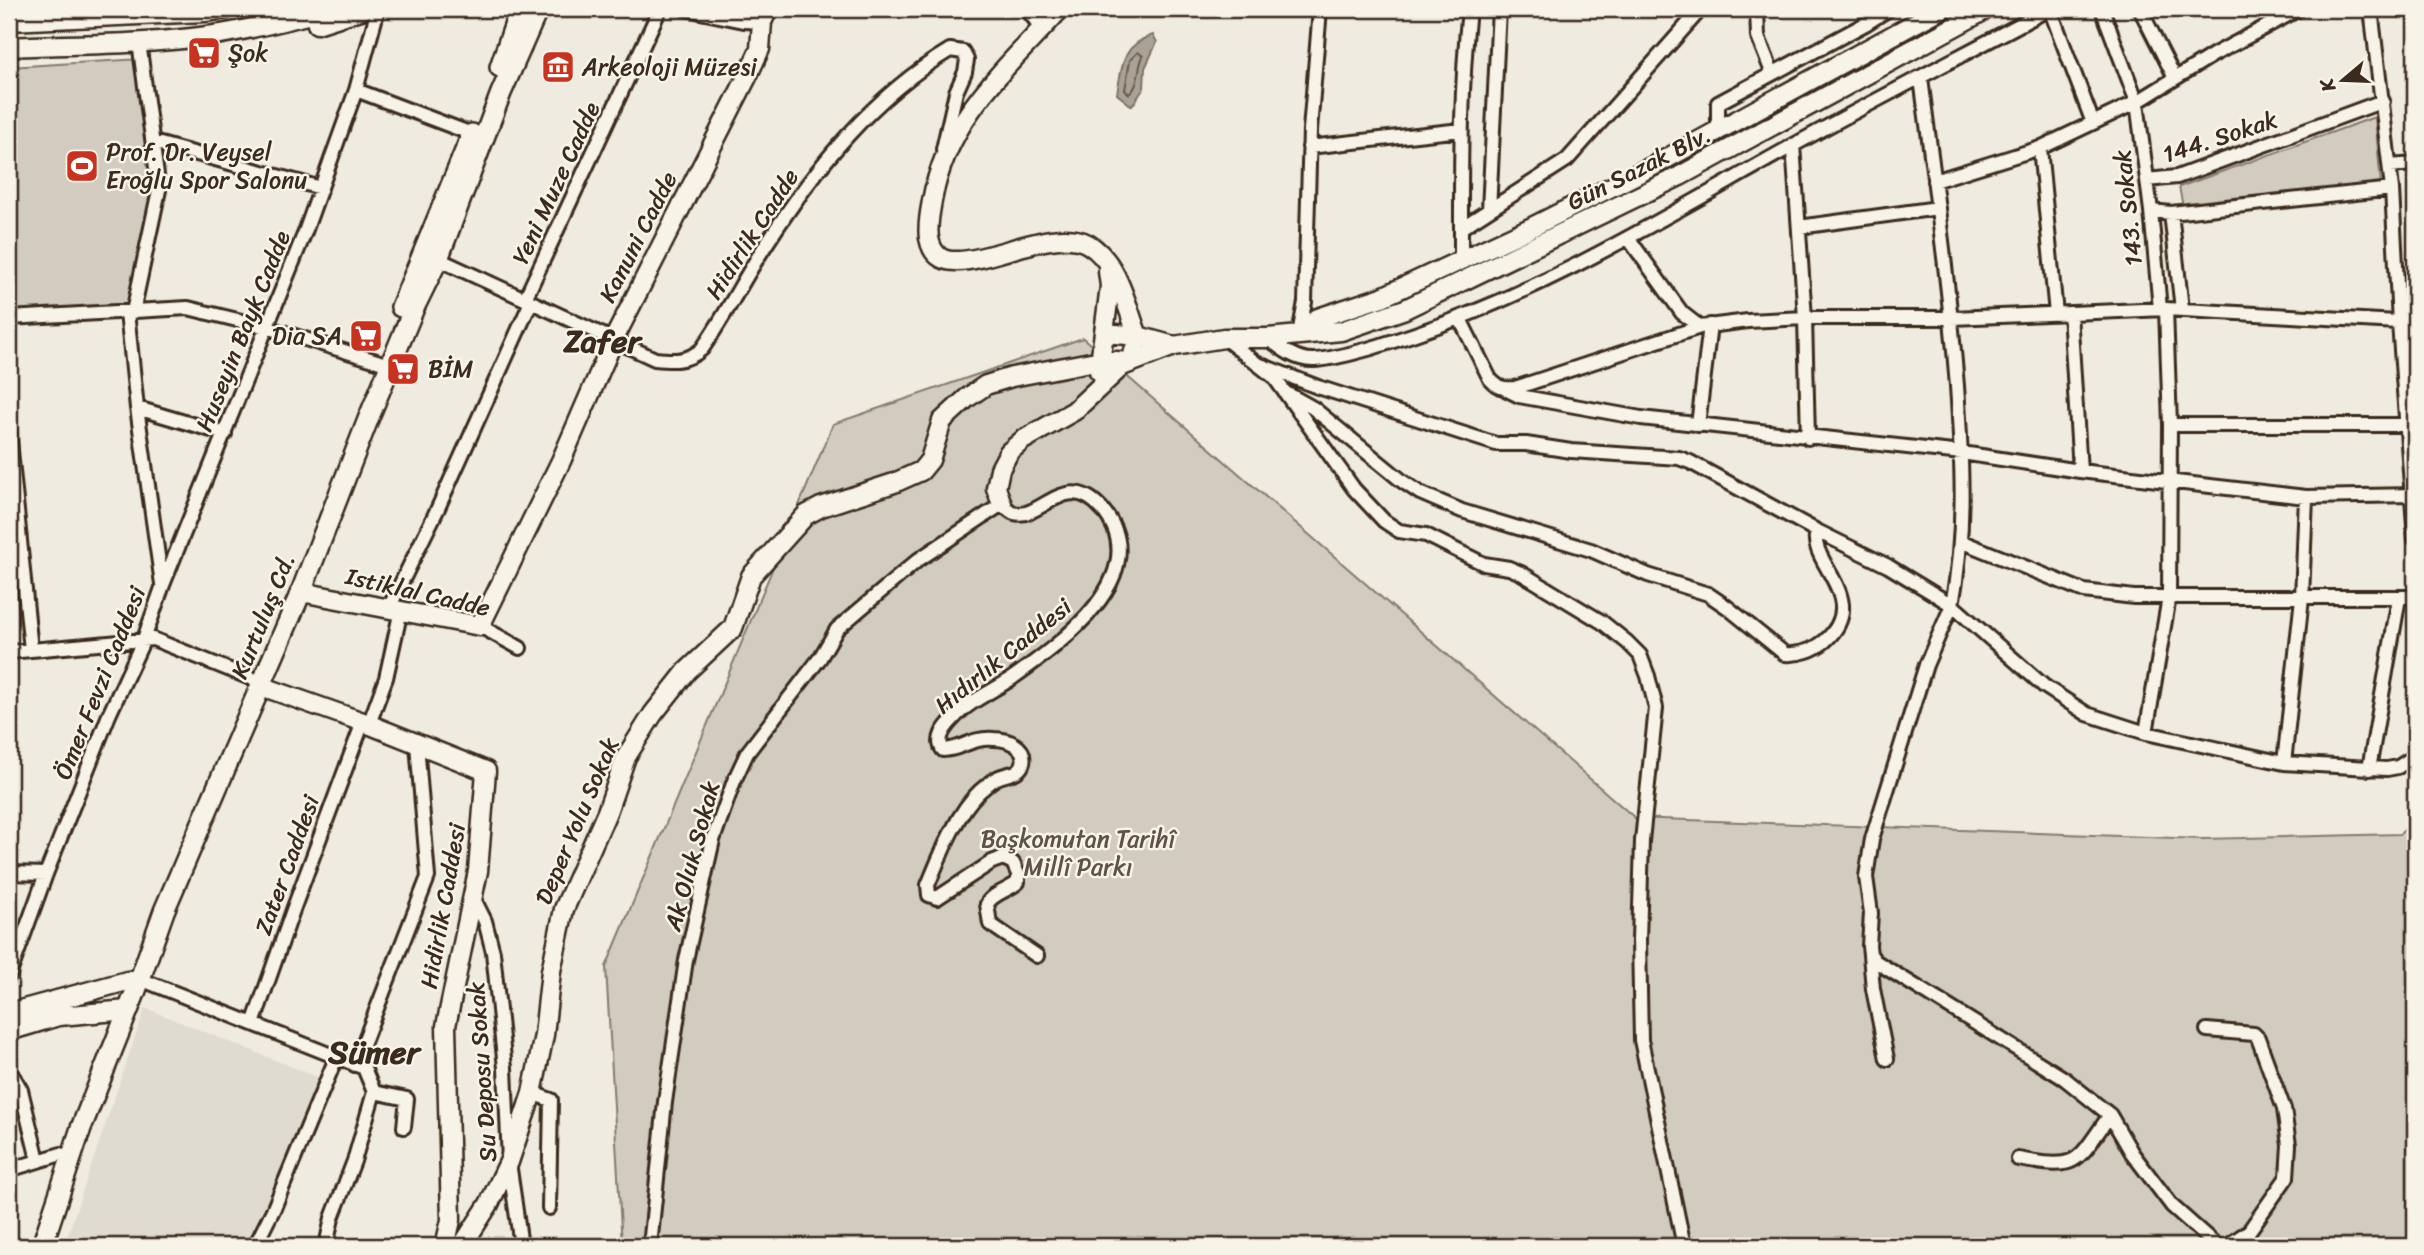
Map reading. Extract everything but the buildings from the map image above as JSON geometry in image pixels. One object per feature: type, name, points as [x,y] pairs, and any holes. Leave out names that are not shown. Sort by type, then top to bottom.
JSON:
[{"type":"main road","name":"Kurtuluş Cd.","points":[[42,1246],[122,1010],[256,682],[380,362],[505,54],[520,9]]},
{"type":"main road","name":"Kurtuluş Cd.","points":[[256,682],[301,592],[379,393],[414,308],[438,259],[501,93],[538,9]]},
{"type":"main road","name":"Kurtuluş Cd.","points":[[32,1246],[73,1116],[122,1010]]},
{"type":"street","points":[[17,17],[226,9]]},
{"type":"street","points":[[206,36],[278,24],[329,9]]},
{"type":"street","points":[[9,47],[258,34],[318,23],[363,9]]},
{"type":"street","name":"Huseyin Bayk Cadde","points":[[163,585],[321,188],[356,90],[378,9]]},
{"type":"street","name":"Yeni Muze Cadde","points":[[395,609],[528,300],[660,9]]},
{"type":"street","points":[[686,9],[744,21],[765,15]]},
{"type":"street","points":[[1027,9],[1042,29]]},
{"type":"street","points":[[1060,9],[971,108],[948,145],[936,177],[928,233],[931,249],[941,259],[956,262],[1048,240],[1085,243],[1098,252],[1118,280],[1138,336],[1132,362]]},
{"type":"street","points":[[1299,334],[1305,302],[1309,147],[1320,9]]},
{"type":"street","points":[[1461,261],[1461,130],[1464,51],[1469,9]]},
{"type":"street","points":[[1489,210],[1499,9]]},
{"type":"street","points":[[1461,229],[1567,160],[1701,9]]},
{"type":"street","points":[[1757,9],[1758,37],[1772,72]]},
{"type":"street","points":[[1718,131],[1718,103],[1889,9]]},
{"type":"street","name":"Gün Sazak Blv.","points":[[1299,334],[1318,318],[1382,297],[1651,167],[1941,9]]},
{"type":"street","name":"Gün Sazak Blv.","points":[[1174,346],[1224,338],[1268,338],[1341,331],[1405,309],[1474,278],[1680,176],[1987,9]]},
{"type":"street","points":[[1268,338],[1284,351],[1300,358],[1314,360],[1380,346],[1460,319],[1629,239],[1793,145],[2050,9],[2093,123]]},
{"type":"street","name":"143. Sokak","points":[[2102,9],[2137,102],[2163,309],[2170,425],[2169,597],[2146,733]]},
{"type":"street","points":[[2140,9],[2175,78]]},
{"type":"street","points":[[1934,181],[2040,148],[2137,102],[2213,55],[2299,9]]},
{"type":"street","points":[[2371,9],[2384,101],[2392,189],[2415,539]]},
{"type":"street","name":"Kanuni Cadde","points":[[480,626],[561,461],[614,339],[747,77],[760,49],[765,15]]},
{"type":"street","name":"Ömer Fevzi Caddesi","points":[[9,976],[46,874],[109,715],[144,639],[163,585],[137,408],[130,312],[159,190],[139,42]]},
{"type":"street","name":"Hidirlik Cadde","points":[[438,259],[655,359],[676,361],[692,357],[702,349],[767,243],[841,141],[898,86],[950,50],[958,50],[963,52],[967,61],[956,92],[936,177]]},
{"type":"street","points":[[1886,1059],[1873,989],[1871,913],[1866,877],[1872,839],[1926,665],[1952,605],[1958,573],[1963,495],[1952,318],[1921,78]]},
{"type":"street","points":[[356,90],[472,134]]},
{"type":"street","name":"144. Sokak","points":[[2147,180],[2177,177],[2384,101]]},
{"type":"street","points":[[1309,147],[1461,130]]},
{"type":"street","points":[[153,142],[321,188]]},
{"type":"street","points":[[1793,145],[1805,318],[1808,438]]},
{"type":"street","points":[[2040,148],[2056,314]]},
{"type":"street","points":[[2390,166],[2415,164]]},
{"type":"street","points":[[2151,211],[2171,213],[2392,189]]},
{"type":"street","points":[[1798,228],[1938,208]]},
{"type":"street","points":[[2171,213],[2182,309]]},
{"type":"street","points":[[1629,239],[1682,313],[1705,326]]},
{"type":"street","points":[[1093,394],[1105,333],[1110,286],[1107,264]]},
{"type":"street","points":[[9,318],[188,309],[266,327],[380,362]]},
{"type":"street","points":[[1504,389],[1515,388],[1705,326],[1805,318],[1952,318],[2182,309],[2415,323]]},
{"type":"street","points":[[2070,313],[2080,471]]},
{"type":"street","points":[[1460,319],[1490,379],[1497,387],[1519,396],[1641,418],[1962,453],[2169,482],[2306,497],[2413,495]]},
{"type":"street","points":[[1698,425],[1705,326]]},
{"type":"street","points":[[1105,333],[1138,336],[1174,346]]},
{"type":"street","points":[[1224,338],[1274,377],[1354,489],[1384,521],[1399,531],[1426,535],[1484,564],[1521,573],[1602,622],[1640,656],[1656,708],[1642,841],[1639,940],[1641,1040],[1684,1246]]},
{"type":"street","points":[[1002,503],[996,488],[1000,469],[1009,452],[1023,440],[1074,411],[1122,366],[1174,346]]},
{"type":"street","name":"Deper Yolu Sokak","points":[[461,1246],[489,1204],[509,1162],[532,1093],[544,1035],[551,971],[564,909],[607,812],[626,757],[653,714],[687,671],[733,628],[751,576],[806,515],[821,507],[894,483],[921,471],[930,460],[942,421],[986,385],[1101,360],[1132,362]]},
{"type":"street","points":[[1258,364],[1318,387],[1496,444],[1526,444],[1571,451],[1679,458],[1888,566],[1952,605],[2044,687],[2087,713],[2146,733],[2284,763],[2369,769],[2398,767],[2415,756]]},
{"type":"street","points":[[1288,394],[1313,408],[1396,477],[1420,493],[1462,510],[1591,550],[1648,575],[1707,594],[1785,654],[1795,654],[1823,643],[1833,632],[1842,612],[1842,601],[1817,546],[1817,531]]},
{"type":"street","points":[[137,408],[225,434]]},
{"type":"street","points":[[2170,425],[2407,425]]},
{"type":"street","points":[[9,431],[31,650]]},
{"type":"street","name":"Hıdırlık Caddesi","points":[[1002,503],[1012,513],[1021,514],[1054,497],[1071,493],[1084,497],[1099,506],[1107,516],[1114,527],[1119,549],[1117,569],[1108,590],[1093,609],[1014,677],[955,717],[940,737],[939,745],[943,750],[952,750],[978,738],[1008,741],[1021,750],[1024,759],[1023,766],[1017,772],[996,778],[969,802],[932,875],[928,885],[929,895],[937,898],[992,862],[1003,858],[1013,863],[1018,882],[1009,891],[991,898],[987,904],[990,924],[1037,957]]},
{"type":"street","points":[[2284,763],[2302,598],[2306,497]]},
{"type":"street","name":"Ak Oluk Sokak","points":[[650,1246],[665,1102],[686,960],[713,840],[734,781],[747,754],[820,658],[837,629],[918,560],[1002,503]]},
{"type":"street","points":[[1960,541],[2084,591],[2104,595],[2415,597]]},
{"type":"street","name":"Istiklal Cadde","points":[[301,592],[480,626],[520,648]]},
{"type":"street","points":[[2369,769],[2399,598]]},
{"type":"street","name":"Zater Caddesi","points":[[253,1024],[293,909],[386,678],[395,609]]},
{"type":"street","points":[[9,652],[153,639],[256,682]]},
{"type":"street","name":"Hidirlik Caddesi","points":[[256,682],[486,771],[478,871],[446,1026],[451,1220],[445,1246]]},
{"type":"street","points":[[355,1065],[428,877],[416,744]]},
{"type":"street","points":[[9,873],[46,874]]},
{"type":"street","name":"Su Deposu Sokak","points":[[473,897],[485,921],[493,952],[505,1068],[509,1162],[522,1246]]},
{"type":"street","points":[[1870,954],[1875,961],[2065,1079],[2110,1115],[2132,1153],[2172,1206],[2217,1246]]},
{"type":"street","points":[[9,1013],[134,980],[364,1068],[374,1092],[354,1161],[332,1218],[326,1246]]},
{"type":"street","points":[[9,1031],[59,1016],[122,1010]]},
{"type":"street","points":[[2207,1030],[2254,1034],[2258,1038],[2284,1109],[2289,1145],[2287,1177],[2249,1231],[2227,1246]]},
{"type":"street","points":[[255,1246],[274,1208],[336,1058]]},
{"type":"street","points":[[9,1069],[21,1090],[38,1160]]},
{"type":"street","points":[[374,1092],[407,1099],[404,1127]]},
{"type":"street","points":[[532,1093],[551,1100],[549,1208]]},
{"type":"street","points":[[2018,1159],[2050,1165],[2066,1164],[2081,1156],[2110,1115]]},
{"type":"street","points":[[9,1170],[61,1154]]},
{"type":"shaded area","points":[[145,1008],[325,1080],[248,1246],[64,1246]]},
{"type":"green space","name":"Prof. Dr. Veysel Eroğlu Spor Salonu","points":[[141,59],[159,190],[133,312],[9,318],[9,67]]},
{"type":"green space","points":[[2375,117],[2381,185],[2183,207],[2179,187]]},
{"type":"green space","name":"Başkomutan Tarihî Millî Parkı","points":[[1083,338],[1635,818],[2202,839],[2400,834],[2415,820],[2415,1246],[622,1246],[606,967],[833,424]]},
{"type":"water","points":[[1153,35],[1157,42],[1145,68],[1144,88],[1132,106],[1117,94],[1122,65],[1135,44]]},
{"type":"place","name":"Şok","points":[[204,53]]},
{"type":"place","name":"Arkeoloji Müzesi","points":[[558,67]]},
{"type":"place","name":"Prof. Dr. Veysel Eroğlu Spor Salonu","points":[[82,166]]},
{"type":"place","name":"Dia SA","points":[[366,336]]},
{"type":"place","name":"BİM","points":[[403,369]]},
{"type":"district","name":"Zafer","points":[[602,341]]},
{"type":"district","name":"Sümer","points":[[374,1052]]}]
